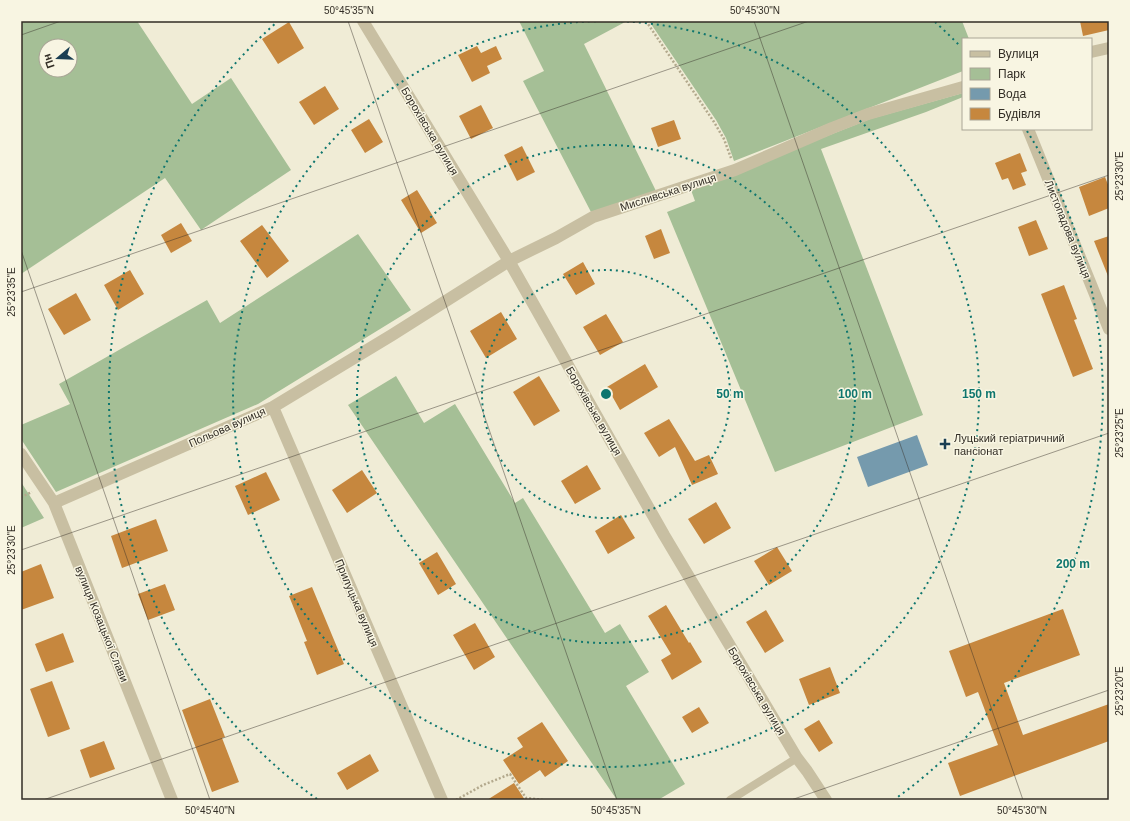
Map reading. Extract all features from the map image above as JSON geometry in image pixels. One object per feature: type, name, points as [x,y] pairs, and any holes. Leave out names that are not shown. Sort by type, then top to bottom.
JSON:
[{"type":"street","name":"Борохівська вулиця","points":[[363,21],[509,261],[664,534],[797,758],[826,800]]},
{"type":"street","points":[[1092,52],[1109,48]]},
{"type":"street","name":"Мисливська вулиця","points":[[392,335],[509,261],[556,238],[593,217],[735,170],[868,114],[962,86]]},
{"type":"street","name":"Листопадова вулиця","points":[[1028,130],[1109,329]]},
{"type":"street","name":"Польова вулиця","points":[[54,503],[273,407],[392,335]]},
{"type":"street","name":"Прилуцька вулиця","points":[[273,407],[442,800]]},
{"type":"street","name":"вулиця Козацької Слави","points":[[21,454],[54,503],[172,800]]},
{"type":"lane","points":[[730,800],[797,758]]},
{"type":"path","points":[[646,21],[714,122],[724,139],[735,170]]},
{"type":"path","points":[[455,800],[483,785],[510,774],[526,798],[544,800]]},
{"type":"green space","points":[[21,21],[137,21],[192,104],[231,78],[291,170],[201,230],[165,178],[21,274]]},
{"type":"green space","points":[[519,21],[627,21],[584,44],[656,191],[591,212],[523,81],[544,71]]},
{"type":"green space","points":[[649,21],[962,21],[969,38],[962,38],[962,71],[734,161],[726,138],[716,120]]},
{"type":"green space","points":[[962,93],[962,97],[926,112],[821,149],[923,415],[775,472],[667,212],[695,201],[691,190],[870,119]]},
{"type":"green space","points":[[358,234],[411,310],[258,404],[56,492],[21,439],[21,425],[70,404],[59,384],[207,300],[220,323]]},
{"type":"green space","points":[[396,376],[424,423],[455,404],[515,503],[523,498],[605,633],[620,624],[649,672],[626,686],[685,784],[658,800],[617,800],[348,405]]},
{"type":"green space","points":[[21,482],[44,518],[21,528]]},
{"type":"water","points":[[917,435],[928,465],[868,487],[857,457]]},
{"type":"building","points":[[1080,21],[1109,21],[1109,30],[1083,36]]},
{"type":"building","points":[[289,22],[304,48],[278,64],[262,39]]},
{"type":"building","points":[[477,46],[481,53],[496,46],[502,59],[487,66],[490,73],[472,82],[458,55]]},
{"type":"building","points":[[325,86],[339,109],[314,125],[299,102]]},
{"type":"building","points":[[481,105],[493,128],[471,139],[459,116]]},
{"type":"building","points":[[369,119],[383,142],[365,153],[351,130]]},
{"type":"building","points":[[674,120],[681,139],[658,147],[651,128]]},
{"type":"building","points":[[522,146],[535,172],[517,181],[504,155]]},
{"type":"building","points":[[1020,153],[1027,171],[1021,173],[1026,185],[1013,190],[1008,178],[1002,180],[995,163]]},
{"type":"building","points":[[1105,177],[1109,187],[1109,208],[1089,216],[1079,187]]},
{"type":"building","points":[[417,190],[437,223],[421,233],[401,200]]},
{"type":"building","points":[[1036,220],[1048,249],[1029,256],[1018,227]]},
{"type":"building","points":[[181,223],[192,241],[171,253],[161,235]]},
{"type":"building","points":[[262,225],[289,261],[267,278],[240,241]]},
{"type":"building","points":[[661,229],[670,253],[654,259],[645,236]]},
{"type":"building","points":[[1109,236],[1109,276],[1108,276],[1094,241]]},
{"type":"building","points":[[583,262],[595,284],[576,295],[563,274]]},
{"type":"building","points":[[130,270],[144,294],[118,310],[104,285]]},
{"type":"building","points":[[1064,285],[1077,319],[1074,320],[1093,369],[1073,377],[1041,294]]},
{"type":"building","points":[[76,293],[91,320],[64,335],[48,309]]},
{"type":"building","points":[[501,312],[517,339],[486,358],[470,331]]},
{"type":"building","points":[[606,314],[623,342],[600,355],[583,327]]},
{"type":"building","points":[[645,364],[658,387],[620,410],[607,387]]},
{"type":"building","points":[[539,376],[560,411],[534,426],[513,392]]},
{"type":"building","points":[[669,419],[695,461],[709,455],[718,474],[692,485],[675,447],[659,457],[644,433]]},
{"type":"building","points":[[587,465],[601,489],[575,504],[561,481]]},
{"type":"building","points":[[362,470],[377,493],[347,513],[332,490]]},
{"type":"building","points":[[266,472],[280,500],[248,515],[235,486]]},
{"type":"building","points":[[716,502],[731,528],[704,544],[688,519]]},
{"type":"building","points":[[621,515],[635,538],[608,554],[595,531]]},
{"type":"building","points":[[156,519],[168,551],[122,568],[111,536]]},
{"type":"building","points":[[777,547],[792,571],[769,585],[754,561]]},
{"type":"building","points":[[437,552],[456,584],[438,595],[419,563]]},
{"type":"building","points":[[41,564],[54,598],[21,610],[21,572]]},
{"type":"building","points":[[165,584],[175,610],[148,620],[138,594]]},
{"type":"building","points":[[312,587],[344,664],[317,675],[304,642],[307,641],[289,596]]},
{"type":"building","points":[[666,605],[702,662],[672,680],[661,660],[671,654],[648,616]]},
{"type":"building","points":[[1063,609],[1080,655],[1004,683],[1023,735],[1109,704],[1109,741],[960,796],[948,763],[998,745],[978,692],[966,697],[949,651]]},
{"type":"building","points":[[766,610],[784,641],[765,653],[746,622]]},
{"type":"building","points":[[475,623],[495,657],[474,670],[453,635]]},
{"type":"building","points":[[63,633],[74,662],[46,672],[35,644]]},
{"type":"building","points":[[830,667],[840,693],[809,705],[799,679]]},
{"type":"building","points":[[52,681],[70,729],[48,737],[30,689]]},
{"type":"building","points":[[210,699],[225,737],[222,738],[239,782],[212,792],[182,710]]},
{"type":"building","points":[[699,707],[709,723],[692,733],[682,717]]},
{"type":"building","points":[[819,720],[833,743],[819,752],[804,729]]},
{"type":"building","points":[[542,722],[568,761],[545,777],[540,770],[519,784],[503,760],[523,747],[517,738]]},
{"type":"building","points":[[104,741],[115,769],[90,778],[80,750]]},
{"type":"building","points":[[370,754],[379,771],[347,790],[337,773]]},
{"type":"building","points":[[514,783],[525,800],[487,800]]},
{"type":"place","name":"Луцький геріатричний пансіонат","points":[[945,444]]}]
